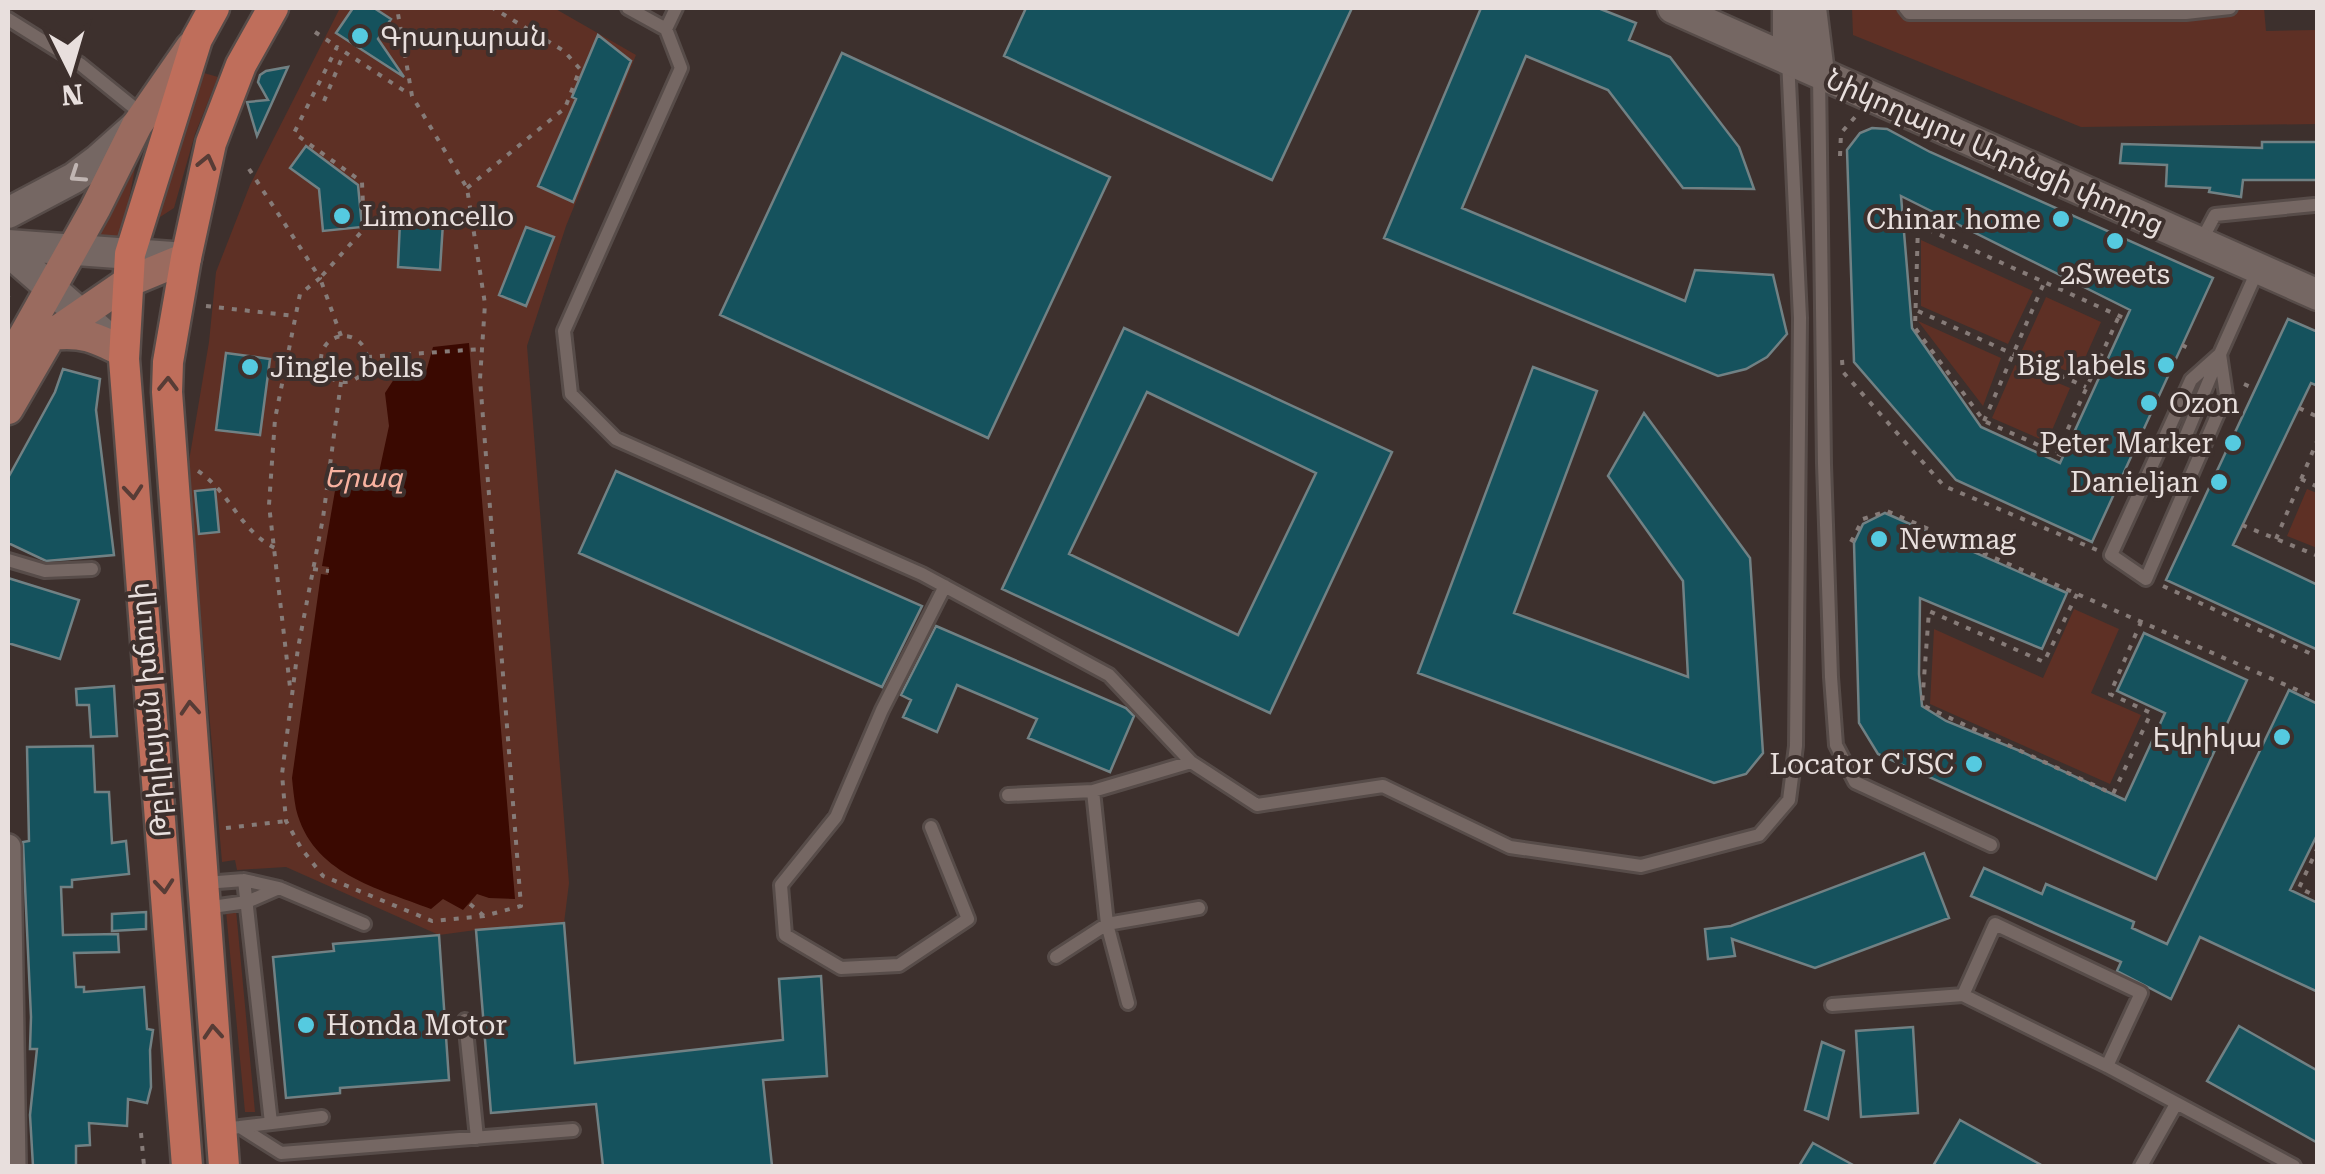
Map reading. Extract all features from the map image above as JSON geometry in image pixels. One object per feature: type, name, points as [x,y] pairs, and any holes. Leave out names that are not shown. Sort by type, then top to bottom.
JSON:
[{"type":"main road","name":"Թբիլիսյան խճուղի","points":[[187,1166],[124,352],[129,268],[197,39],[214,8]]},
{"type":"main road","name":"Թբիլիսյան խճուղի","points":[[224,1166],[230,1128],[204,896],[167,392],[168,362],[211,144],[241,64],[273,8]]},
{"type":"main road","points":[[8,409],[42,327],[50,287],[95,210],[140,120],[197,39],[241,64]]},
{"type":"main road","points":[[8,364],[42,327],[80,314],[129,268],[186,258]]},
{"type":"main road","points":[[42,327],[93,336],[124,352]]},
{"type":"main road","points":[[184,1133],[230,1128]]},
{"type":"street","name":"Նիկողայոս Ադոնցի փողոց","points":[[1673,8],[1803,58],[2206,232],[2318,295]]},
{"type":"street","name":"Նիկողայոս Ադոնցի փողոց","points":[[1718,8],[1803,58],[2261,263],[2318,282]]},
{"type":"street","points":[[1788,8],[1803,58]]},
{"type":"street","points":[[1803,58],[1811,8]]},
{"type":"street","points":[[8,213],[74,178],[140,120]]},
{"type":"street","points":[[10,251],[72,249],[129,268]]},
{"type":"street","points":[[10,251],[124,352]]},
{"type":"street","points":[[10,251],[30,290],[42,327]]},
{"type":"street","points":[[8,847],[13,1166]]},
{"type":"lane","points":[[628,8],[666,29],[680,68],[564,331],[571,394],[616,440],[904,566],[1109,675],[1191,762],[1257,805],[1382,786],[1510,846],[1641,866],[1759,835],[1790,800],[1796,746],[1803,58]]},
{"type":"lane","points":[[666,29],[676,8]]},
{"type":"lane","points":[[1905,8],[1909,13],[2186,13],[2230,8]]},
{"type":"lane","points":[[8,19],[80,64],[140,120]]},
{"type":"lane","points":[[1803,58],[1836,745],[1855,782],[1991,844]]},
{"type":"lane","points":[[2206,232],[2215,214],[2314,205]]},
{"type":"lane","points":[[2184,440],[2261,263]]},
{"type":"lane","points":[[2220,354],[2226,396],[2146,579],[2110,556],[2191,380],[2220,354]]},
{"type":"lane","points":[[8,560],[44,571],[92,569]]},
{"type":"lane","points":[[931,827],[968,919],[899,965],[840,968],[784,936],[781,884],[836,816],[882,710],[945,586]]},
{"type":"lane","points":[[1008,796],[1093,791],[1191,762]]},
{"type":"lane","points":[[1093,791],[1107,924],[1128,1003]]},
{"type":"lane","points":[[204,896],[244,880],[279,888],[364,924]]},
{"type":"lane","points":[[244,880],[271,1123]]},
{"type":"lane","points":[[204,896],[247,902],[279,888]]},
{"type":"lane","points":[[1056,957],[1107,924],[1199,908]]},
{"type":"lane","points":[[1963,995],[1996,924],[2140,993],[2108,1066]]},
{"type":"lane","points":[[1832,1005],[1963,995],[2108,1066],[2294,1166]]},
{"type":"lane","points":[[465,1020],[478,1138]]},
{"type":"lane","points":[[2141,1166],[2176,1104]]},
{"type":"lane","points":[[230,1128],[322,1117]]},
{"type":"lane","points":[[230,1128],[281,1153],[573,1130]]},
{"type":"path","points":[[341,382],[282,774],[286,820],[323,876],[432,922],[484,916],[520,906],[480,379],[485,304],[468,188],[412,96],[397,8]]},
{"type":"path","points":[[468,188],[565,108],[580,69],[564,50],[493,8]]},
{"type":"path","points":[[506,15],[510,8]]},
{"type":"path","points":[[315,32],[412,96]]},
{"type":"path","points":[[292,697],[269,505],[275,419],[300,294],[320,278],[364,229],[362,182],[294,133],[337,47]]},
{"type":"path","points":[[324,101],[344,53]]},
{"type":"path","points":[[1839,161],[1841,132],[1860,110]]},
{"type":"path","points":[[248,169],[320,278],[341,336]]},
{"type":"path","points":[[1903,225],[1918,225],[2126,319]]},
{"type":"path","points":[[1918,225],[1915,328],[1984,422],[2060,455],[2119,316]]},
{"type":"path","points":[[1984,422],[2044,283]]},
{"type":"path","points":[[200,305],[296,316]]},
{"type":"path","points":[[1916,311],[2086,388]]},
{"type":"path","points":[[341,336],[355,339],[367,357],[360,376],[341,382],[326,374],[320,359],[326,344],[341,336]]},
{"type":"path","points":[[367,357],[479,350]]},
{"type":"path","points":[[1842,354],[1842,372],[1944,486],[2110,556]]},
{"type":"path","points":[[2244,384],[2255,389]]},
{"type":"path","points":[[2299,408],[2318,417]]},
{"type":"path","points":[[2276,539],[2318,439]]},
{"type":"path","points":[[183,466],[201,472],[218,486],[258,540],[274,548]]},
{"type":"path","points":[[2301,479],[2318,487]]},
{"type":"path","points":[[1852,542],[1863,519],[1888,511],[2318,699]]},
{"type":"path","points":[[2242,525],[2318,556]]},
{"type":"path","points":[[313,569],[329,571]]},
{"type":"path","points":[[2146,579],[2318,657]]},
{"type":"path","points":[[2077,594],[2044,662],[1929,611],[1922,706],[2113,794],[2151,714],[2110,694],[2140,622]]},
{"type":"path","points":[[214,829],[286,820]]},
{"type":"path","points":[[2318,847],[2299,888],[2318,897]]},
{"type":"path","points":[[470,904],[484,916]]},
{"type":"path","points":[[141,1133],[144,1166]]},
{"type":"green space","name":"Երազ","points":[[340,8],[554,8],[636,55],[566,226],[527,346],[569,883],[564,923],[439,935],[286,867],[237,870],[235,860],[222,862],[188,467],[209,342],[216,272],[250,185]]},
{"type":"green space","points":[[1852,8],[2264,8],[2266,31],[2317,30],[2317,124],[2081,127],[1853,35]]},
{"type":"green space","points":[[204,73],[218,77],[195,134],[174,208],[157,219],[181,133]]},
{"type":"green space","points":[[138,153],[121,240],[91,235]]},
{"type":"green space","points":[[1921,240],[2033,291],[2008,344],[1921,306]]},
{"type":"green space","points":[[2046,297],[2101,322],[2077,376],[2022,350]]},
{"type":"green space","points":[[1918,321],[2001,358],[1983,406]]},
{"type":"green space","points":[[2015,365],[2070,388],[2047,442],[1992,418]]},
{"type":"green space","points":[[2307,489],[2317,493],[2317,548],[2287,536]]},
{"type":"green space","points":[[2074,609],[2119,629],[2091,693],[2141,715],[2110,784],[1930,704],[1934,629],[2043,678]]},
{"type":"green space","points":[[236,910],[255,1112],[245,1112],[226,911]]},
{"type":"shaded area","points":[[469,343],[515,899],[477,894],[463,910],[443,899],[431,909],[349,876],[316,849],[296,809],[292,778],[321,574],[328,575],[329,567],[322,566],[336,485],[375,491],[389,426],[385,393],[398,373],[426,372],[433,347]]},
{"type":"building","name":"Գրադարան","points":[[353,8],[374,8],[391,19],[378,39],[404,77],[336,33]]},
{"type":"building","points":[[1026,8],[1352,8],[1272,180],[1004,56]]},
{"type":"building","points":[[1481,8],[1598,8],[1636,23],[1629,40],[1670,57],[1739,147],[1754,189],[1683,188],[1608,90],[1526,56],[1462,208],[1685,301],[1695,270],[1773,275],[1787,334],[1767,357],[1746,369],[1718,376],[1384,238]]},
{"type":"building","points":[[598,35],[631,61],[573,202],[538,186],[576,99],[572,97]]},
{"type":"building","points":[[842,53],[1110,177],[988,438],[720,315]]},
{"type":"building","points":[[288,67],[257,136],[247,102],[268,100],[258,82],[260,75]]},
{"type":"building","points":[[1872,128],[1887,129],[1930,152],[2213,278],[2092,542],[1956,480],[1854,362],[1847,150],[1860,133]],"holes":[[[1901,196],[2130,310],[2060,463],[1981,427],[1912,328]]]},
{"type":"building","points":[[2262,142],[2318,142],[2318,180],[2243,180],[2241,197],[2209,192],[2210,188],[2166,186],[2167,165],[2120,163],[2122,144],[2262,148]]},
{"type":"building","points":[[306,146],[358,185],[362,227],[323,231],[319,189],[290,168]]},
{"type":"building","points":[[400,221],[443,223],[440,270],[398,267]]},
{"type":"building","points":[[526,227],[554,237],[526,306],[499,295]]},
{"type":"building","points":[[2288,319],[2318,332],[2318,386],[2311,383],[2233,545],[2318,585],[2318,650],[2166,580]]},
{"type":"building","points":[[1124,328],[1392,452],[1270,713],[1002,589]],"holes":[[[1147,392],[1316,473],[1238,635],[1069,554]]]},
{"type":"building","points":[[226,353],[270,359],[260,435],[216,430]]},
{"type":"building","points":[[1533,367],[1597,391],[1514,613],[1688,677],[1683,581],[1608,476],[1644,413],[1750,558],[1763,753],[1746,774],[1714,783],[1418,673]]},
{"type":"building","points":[[63,369],[100,379],[96,410],[114,555],[46,561],[8,543],[8,478],[55,392]]},
{"type":"building","points":[[616,471],[922,606],[882,687],[579,553]]},
{"type":"building","points":[[215,489],[219,532],[199,534],[195,491]]},
{"type":"building","points":[[1885,513],[2067,593],[2042,649],[1920,598],[1922,706],[1946,721],[2125,800],[2165,713],[2117,691],[2144,633],[2247,680],[2156,879],[1878,754],[1859,723],[1854,543],[1863,524]]},
{"type":"building","points":[[8,578],[79,600],[60,659],[8,643]]},
{"type":"building","points":[[936,626],[1126,708],[1134,716],[1110,772],[1028,738],[1037,719],[957,685],[937,732],[903,717],[911,700],[901,695]]},
{"type":"building","points":[[114,686],[117,736],[91,737],[89,705],[77,705],[76,689]]},
{"type":"building","points":[[2289,690],[2318,704],[2318,833],[2290,890],[2318,903],[2318,992],[2200,937],[2171,999],[2117,971],[2121,962],[1971,896],[1984,868],[2042,894],[2046,884],[2134,922],[2132,928],[2167,944]]},
{"type":"building","points":[[93,746],[95,792],[109,792],[112,843],[126,841],[129,874],[72,880],[72,887],[61,887],[63,935],[118,934],[119,952],[74,953],[76,987],[84,987],[84,992],[144,987],[147,1029],[153,1030],[151,1087],[147,1103],[128,1099],[127,1126],[89,1123],[90,1145],[76,1146],[76,1166],[33,1166],[30,1115],[37,1049],[30,1049],[23,842],[29,841],[27,747]]},
{"type":"building","points":[[1924,853],[1949,918],[1815,968],[1732,939],[1735,956],[1708,959],[1705,929],[1731,926]]},
{"type":"building","points":[[146,912],[146,929],[112,931],[112,914]]},
{"type":"building","points":[[564,923],[575,1063],[783,1040],[779,979],[821,976],[827,1076],[763,1080],[772,1166],[603,1166],[596,1104],[491,1113],[476,930]]},
{"type":"building","points":[[439,935],[449,1080],[340,1088],[340,1093],[286,1098],[273,957],[334,951],[333,944]]},
{"type":"building","points":[[2239,1026],[2318,1071],[2318,1143],[2207,1081]]},
{"type":"building","points":[[1913,1027],[1918,1113],[1861,1117],[1856,1031]]},
{"type":"building","points":[[1822,1042],[1844,1051],[1828,1119],[1805,1110]]},
{"type":"building","points":[[1960,1120],[2043,1166],[1933,1166]]},
{"type":"building","points":[[1813,1143],[1855,1166],[1799,1166]]},
{"type":"place","name":"Գրադարան","points":[[360,36]]},
{"type":"place","name":"Limoncello","points":[[342,216]]},
{"type":"place","name":"Chinar home","points":[[2061,219]]},
{"type":"place","name":"2Sweets","points":[[2115,241]]},
{"type":"place","name":"Big labels","points":[[2166,365]]},
{"type":"place","name":"Jingle bells","points":[[250,367]]},
{"type":"place","name":"Ozon","points":[[2149,403]]},
{"type":"place","name":"Peter Marker","points":[[2233,443]]},
{"type":"place","name":"Danieljan","points":[[2219,482]]},
{"type":"place","name":"Newmag","points":[[1879,539]]},
{"type":"place","name":"Էվրիկա","points":[[2282,737]]},
{"type":"place","name":"Locator CJSC","points":[[1974,764]]},
{"type":"place","name":"Honda Motor","points":[[306,1025]]}]
